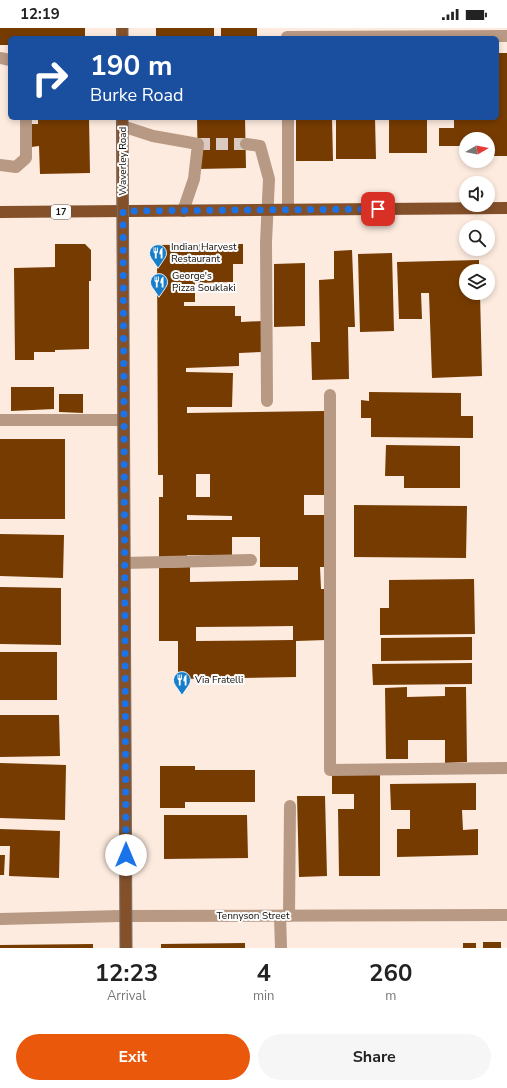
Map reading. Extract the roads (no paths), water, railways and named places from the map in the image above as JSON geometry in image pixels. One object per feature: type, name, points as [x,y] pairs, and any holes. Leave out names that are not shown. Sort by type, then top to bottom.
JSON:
[{"type":"main road","name":"Waverley Road","points":[[122,122],[126,948]]},
{"type":"main road","name":"17","points":[[0,212],[507,208]]},
{"type":"street","points":[[0,165],[16,167],[26,158],[26,120]]},
{"type":"street","points":[[288,120],[288,210]]},
{"type":"street","points":[[122,122],[153,136],[198,144],[194,179],[183,211]]},
{"type":"street","points":[[246,144],[260,146],[269,178],[266,242],[267,401]]},
{"type":"street","points":[[330,394],[330,770],[507,768]]},
{"type":"street","points":[[0,420],[124,420]]},
{"type":"street","points":[[124,563],[251,560]]},
{"type":"street","points":[[280,948],[285,916],[290,806]]},
{"type":"street","name":"Tennyson Street","points":[[0,919],[126,916],[507,915]]},
{"type":"tunnel","points":[[198,144],[246,144]]},
{"type":"tram line","points":[[117,28],[117,36]]},
{"type":"tram line","points":[[128,28],[128,36]]},
{"type":"tram line","points":[[117,120],[120,948]]},
{"type":"tram line","points":[[128,120],[132,948]]},
{"type":"place","name":"Indian Harvest Restaurant","points":[[158,268]]},
{"type":"place","name":"George's Pizza Souklaki","points":[[159,297]]},
{"type":"place","name":"Via Fratelli","points":[[182,695]]}]
